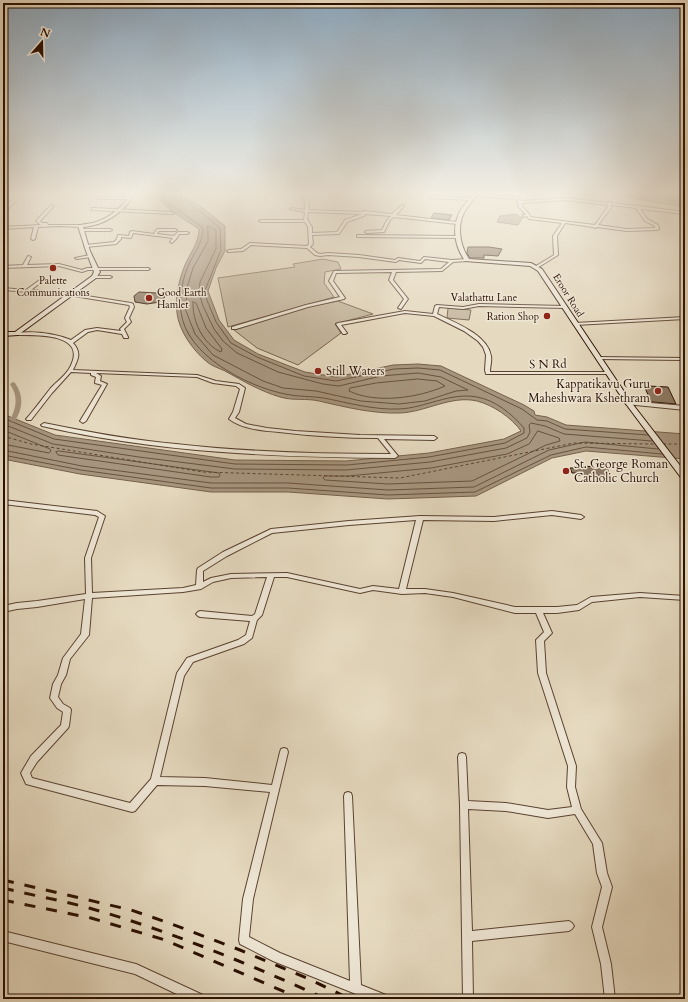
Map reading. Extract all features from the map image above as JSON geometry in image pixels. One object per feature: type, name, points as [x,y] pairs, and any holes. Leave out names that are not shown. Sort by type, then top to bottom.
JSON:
[{"type":"main road","points":[[3,334],[16,334],[94,276],[97,272],[84,239]]},
{"type":"main road","points":[[457,239],[459,246],[467,260]]},
{"type":"main road","name":"Eroor Road","points":[[467,260],[537,267],[544,274],[575,324],[637,416],[685,477]]},
{"type":"street","points":[[86,246],[115,243],[117,239]]},
{"type":"street","points":[[172,242],[175,239]]},
{"type":"street","points":[[308,247],[311,244],[310,239]]},
{"type":"street","points":[[537,267],[556,255],[555,239]]},
{"type":"street","points":[[229,251],[242,250],[250,244],[308,247],[316,254],[320,255],[328,254],[359,256],[396,262],[398,259],[421,262],[424,258],[452,261],[467,260]]},
{"type":"street","points":[[24,266],[29,256]]},
{"type":"street","points":[[76,258],[90,256]]},
{"type":"street","points":[[234,328],[307,306],[343,298],[331,281],[335,272],[442,270],[452,261]]},
{"type":"street","points":[[3,267],[59,265],[82,271],[87,269],[148,269]]},
{"type":"street","points":[[394,271],[390,280],[406,299],[400,308]]},
{"type":"street","points":[[94,276],[110,277]]},
{"type":"street","points":[[26,291],[42,280]]},
{"type":"street","points":[[3,289],[68,294],[131,304],[132,307],[127,318],[129,322],[122,329],[125,335],[97,330],[87,331],[71,342]]},
{"type":"street","name":"Valathattu Lane","points":[[435,315],[437,306],[463,308],[479,305],[565,307]]},
{"type":"street","name":"Valathattu Lane","points":[[345,333],[338,324],[405,312],[435,315],[456,325],[475,337],[488,350],[490,360],[488,374]]},
{"type":"street","points":[[575,324],[685,318]]},
{"type":"street","points":[[16,334],[54,336],[71,342],[77,352],[70,371],[28,419]]},
{"type":"street","points":[[598,358],[685,359]]},
{"type":"street","points":[[70,371],[197,376],[215,382],[237,385],[243,388],[236,412],[232,419],[237,424],[319,434],[434,438]]},
{"type":"street","points":[[83,421],[105,384],[97,382],[99,376],[90,372]]},
{"type":"street","name":"S N Rd","points":[[488,374],[608,373]]},
{"type":"street","points":[[628,403],[685,408]]},
{"type":"street","points":[[44,425],[134,441],[242,453],[319,456],[395,456],[380,436]]},
{"type":"street","points":[[3,502],[97,513],[102,516],[88,558],[89,596],[85,635],[67,658],[62,675],[57,684],[54,698],[60,706],[68,710],[65,726],[34,759],[25,773],[29,781],[132,808],[156,781],[180,675],[190,660],[241,642],[249,636],[254,619],[258,615],[271,575]]},
{"type":"street","points":[[199,587],[200,570],[225,554],[271,531],[420,518],[494,519],[552,513],[580,517]]},
{"type":"street","points":[[402,592],[420,518]]},
{"type":"street","points":[[3,609],[89,596],[166,592],[199,587],[211,580],[231,576],[271,575],[287,575],[360,591],[373,588],[402,592],[425,590],[515,610],[539,611],[579,606],[591,600],[640,595],[685,598]]},
{"type":"street","points":[[539,611],[548,633],[540,640],[542,673],[572,766],[572,787],[577,810],[597,843],[602,873],[607,887],[597,927],[606,964],[610,999]]},
{"type":"street","points":[[200,614],[254,619]]},
{"type":"street","points":[[284,752],[248,899],[244,940],[277,957],[382,999]]},
{"type":"street","points":[[462,757],[468,999]]},
{"type":"street","points":[[156,781],[205,782],[275,789]]},
{"type":"street","points":[[348,796],[356,989]]},
{"type":"street","points":[[464,805],[506,807],[548,814],[577,810]]},
{"type":"street","points":[[466,937],[570,926]]},
{"type":"street","points":[[3,936],[136,969],[199,999]]},
{"type":"shaded area","points":[[323,259],[338,262],[341,269],[325,272],[324,283],[334,297],[228,327],[218,278],[295,267],[293,264]]},
{"type":"shaded area","points":[[338,301],[373,314],[335,324],[341,333],[298,365],[257,348],[234,330],[308,307]]},
{"type":"shaded area","points":[[448,308],[471,310],[469,320],[447,318]]},
{"type":"water","points":[[197,239],[225,239],[225,251],[216,268],[208,291],[219,320],[234,340],[258,354],[305,372],[336,377],[393,365],[418,364],[441,366],[524,405],[534,411],[535,415],[547,417],[566,425],[685,434],[685,459],[586,451],[552,458],[476,496],[388,499],[288,492],[211,492],[80,474],[3,459],[3,414],[55,435],[235,460],[346,461],[429,453],[504,439],[521,431],[513,421],[502,413],[477,401],[458,400],[419,410],[400,413],[369,411],[314,400],[290,399],[273,395],[210,364],[201,357],[187,340],[178,320],[177,313],[179,282],[185,265]]},
{"type":"building","points":[[468,247],[489,247],[502,249],[498,256],[484,255],[484,258],[470,258],[467,253]]},
{"type":"building","name":"Good Earth Hamlet","points":[[139,292],[163,294],[165,297],[160,302],[147,304],[135,302],[134,296]]},
{"type":"building","points":[[648,386],[668,387],[676,404],[642,401],[641,397],[649,397],[645,388],[649,389]]},
{"type":"building","name":"St. George Roman Catholic Church","points":[[574,466],[607,467],[610,476],[578,475],[577,473],[572,473],[570,468],[575,468]]},
{"type":"waterway","points":[[13,384],[19,398],[17,411],[13,420]]},
{"type":"ferry route","points":[[3,436],[31,444],[203,472],[400,478],[574,443],[655,444]]},
{"type":"ferry route","points":[[663,444],[685,444]]},
{"type":"railway","points":[[3,880],[131,910],[169,923],[240,950],[309,979],[350,999]]},
{"type":"railway","points":[[3,888],[67,902],[149,927],[239,961],[326,999]]},
{"type":"railway","points":[[3,900],[91,918],[165,940],[301,999]]},
{"type":"place","name":"Palette Communications","points":[[53,268]]},
{"type":"place","name":"Good Earth Hamlet","points":[[149,298]]},
{"type":"place","name":"Ration Shop","points":[[547,316]]},
{"type":"place","name":"Still Waters","points":[[318,371]]},
{"type":"place","name":"Kappatikavu Guru Maheshwara Kshethram","points":[[658,391]]},
{"type":"place","name":"St. George Roman Catholic Church","points":[[566,471]]}]
